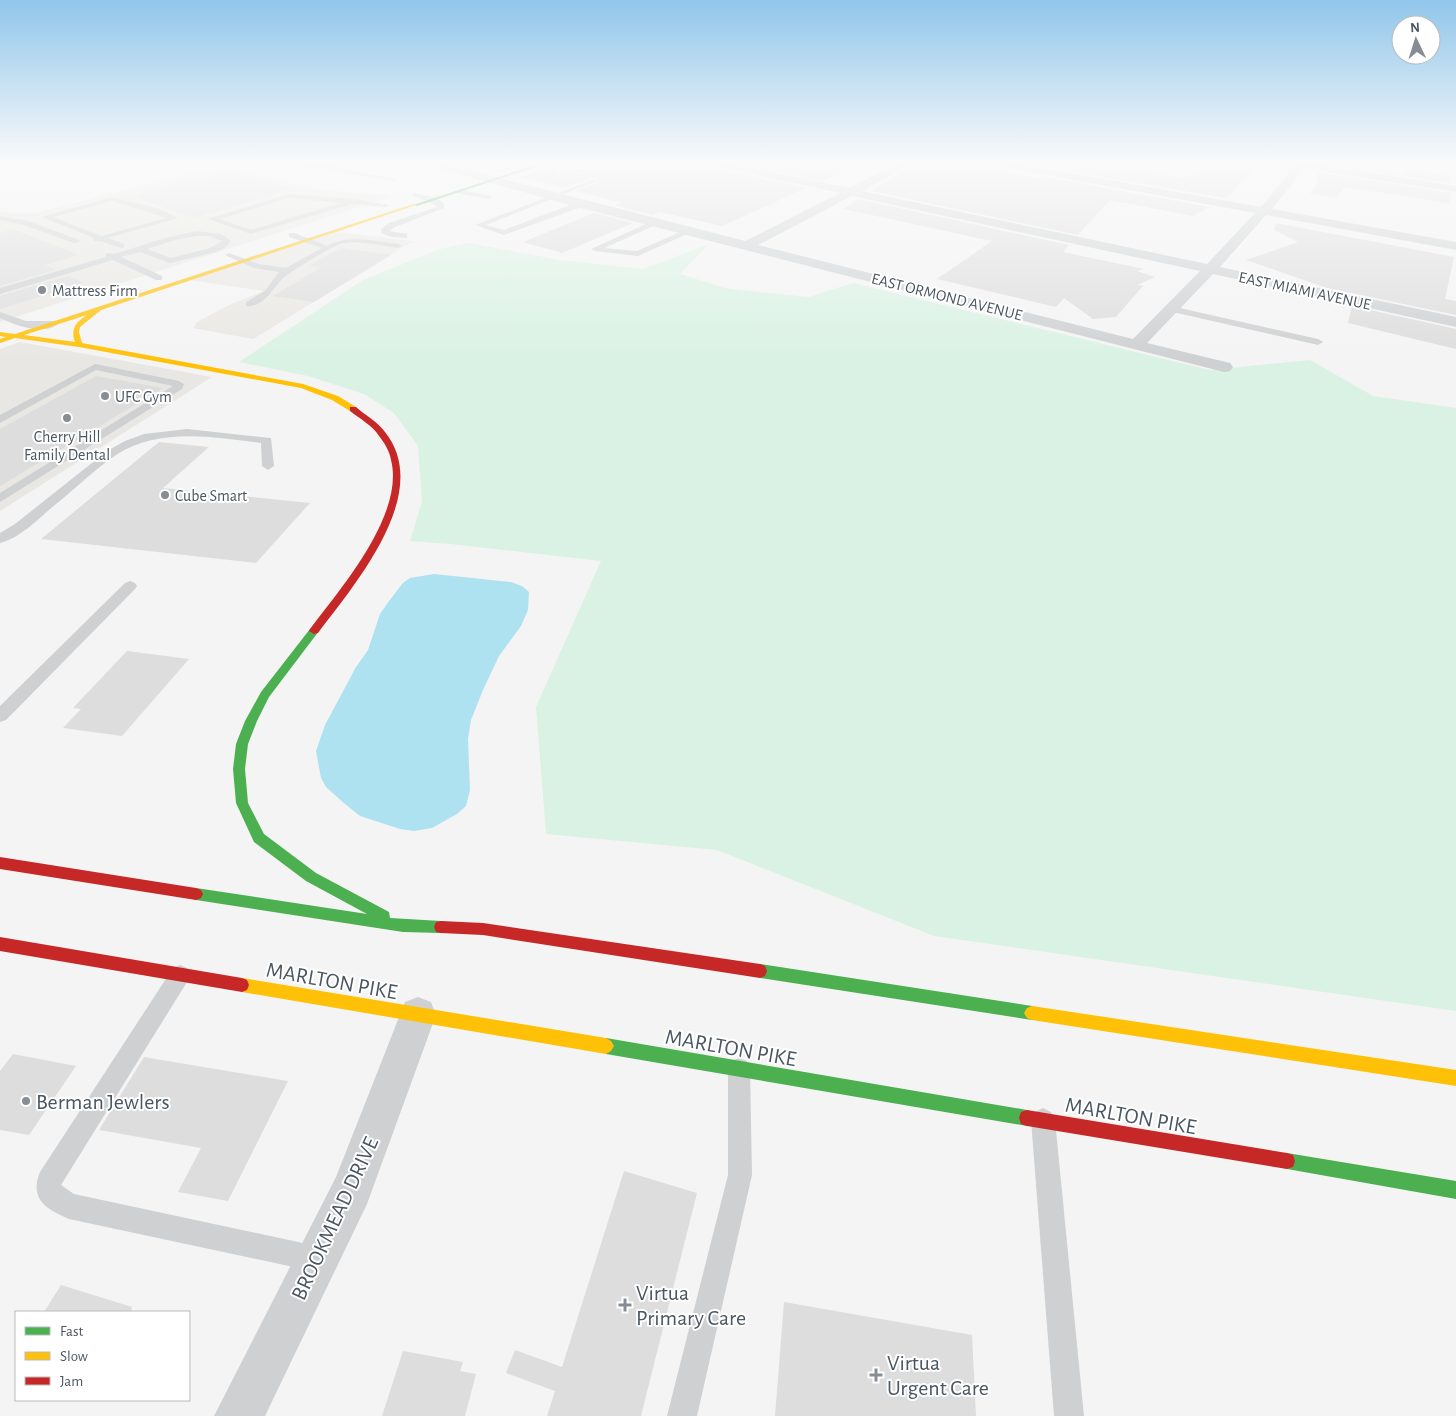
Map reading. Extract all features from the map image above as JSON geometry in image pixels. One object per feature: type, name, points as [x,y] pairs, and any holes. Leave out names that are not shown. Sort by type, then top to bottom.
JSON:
[{"type":"main road","points":[[0,329],[310,229]]},
{"type":"main road","points":[[0,341],[343,229]]},
{"type":"main road","points":[[79,345],[74,334],[76,326],[98,310]]},
{"type":"main road","points":[[0,334],[79,345],[283,381],[336,397],[360,412],[381,432],[390,445],[396,461],[398,475],[392,515],[384,534],[369,558],[265,695],[251,720],[242,744],[239,769],[242,803],[259,838],[311,877],[403,926]]},
{"type":"main road","points":[[0,863],[403,926],[493,930],[1456,1078]]},
{"type":"main road","name":"MARLTON PIKE","points":[[0,944],[1456,1190]]},
{"type":"street","name":"EAST ORMOND AVENUE","points":[[683,229],[1224,367]]},
{"type":"street","points":[[748,245],[779,229]]},
{"type":"street","name":"EAST MIAMI AVENUE","points":[[1018,229],[1456,322]]},
{"type":"street","points":[[1136,345],[1246,229]]},
{"type":"street","points":[[1359,229],[1456,246]]},
{"type":"street","name":"BROOKMEAD DRIVE","points":[[239,1416],[352,1189],[418,1015]]},
{"type":"lane","points":[[45,229],[85,243],[133,229]]},
{"type":"lane","points":[[76,229],[121,246]]},
{"type":"lane","points":[[159,278],[104,252],[177,229]]},
{"type":"lane","points":[[242,229],[251,232],[261,229]]},
{"type":"lane","points":[[387,229],[384,231],[391,235],[404,236]]},
{"type":"lane","points":[[492,229],[504,233],[514,229]]},
{"type":"lane","points":[[639,229],[595,249],[638,254],[690,231]]},
{"type":"lane","points":[[63,236],[81,231]]},
{"type":"lane","points":[[0,291],[140,249],[189,235],[207,233],[227,241],[220,247],[170,261],[140,249]]},
{"type":"lane","points":[[160,257],[179,257],[215,245],[189,235]]},
{"type":"lane","points":[[292,235],[329,248]]},
{"type":"lane","points":[[249,304],[268,293],[282,274],[340,242],[350,241],[398,246]]},
{"type":"lane","points":[[229,255],[263,268],[287,272]]},
{"type":"lane","points":[[1171,309],[1318,342]]},
{"type":"lane","points":[[0,315],[19,323],[38,326],[58,323]]},
{"type":"lane","points":[[0,420],[96,367],[179,384],[178,387],[0,498]]},
{"type":"lane","points":[[0,539],[20,526],[120,446],[147,436],[174,432],[268,440],[268,466]]},
{"type":"lane","points":[[0,716],[130,586]]},
{"type":"lane","points":[[180,975],[49,1181],[48,1191],[70,1206],[318,1259]]},
{"type":"lane","points":[[682,1416],[740,1175],[739,1069]]},
{"type":"lane","points":[[1043,1120],[1069,1416]]},
{"type":"shaded area","points":[[0,229],[290,229],[0,322]]},
{"type":"shaded area","points":[[336,232],[413,241],[253,339],[193,328],[197,322],[229,305],[264,291],[188,280]]},
{"type":"shaded area","points":[[20,342],[212,377],[0,511],[0,349]]},
{"type":"green space","points":[[469,243],[559,260],[643,269],[709,244],[680,274],[729,289],[809,297],[853,283],[1209,370],[1310,360],[1373,396],[1456,408],[1456,1011],[934,936],[717,850],[546,834],[536,707],[601,561],[410,541],[422,501],[418,446],[394,413],[364,394],[308,376],[239,362],[363,280],[440,249]]},
{"type":"water","points":[[434,574],[511,582],[522,586],[529,592],[528,610],[521,626],[499,656],[471,720],[468,739],[470,790],[466,806],[457,814],[432,828],[414,831],[400,829],[360,816],[345,804],[326,787],[321,778],[316,751],[325,725],[356,667],[368,650],[380,614],[403,583],[410,578]]},
{"type":"building","points":[[13,229],[79,255],[45,265],[55,270],[0,286],[0,233]]},
{"type":"building","points":[[555,229],[619,229],[562,253],[523,242]]},
{"type":"building","points":[[936,229],[996,229],[1069,245],[1063,252],[1144,269],[1137,271],[1155,277],[1137,285],[1143,286],[1116,317],[1093,319],[1064,298],[1056,307],[937,279],[992,241]]},
{"type":"building","points":[[1050,229],[1083,229],[1078,235]]},
{"type":"building","points":[[1308,229],[1454,257],[1445,299],[1456,301],[1456,315],[1327,288],[1246,260],[1298,242],[1274,230]]},
{"type":"building","points":[[340,248],[391,255],[314,302],[273,296],[322,267],[309,266]]},
{"type":"building","name":"Mattress Firm","points":[[68,276],[84,283],[0,309],[0,296]]},
{"type":"building","points":[[1352,306],[1456,329],[1456,349],[1348,323]]},
{"type":"building","points":[[96,376],[163,388],[0,486],[0,429]]},
{"type":"building","name":"Cube Smart","points":[[159,442],[209,447],[163,488],[310,503],[256,563],[41,539]]},
{"type":"building","points":[[127,651],[189,659],[122,736],[63,728],[81,709],[73,708]]},
{"type":"building","name":"Berman Jewlers","points":[[13,1054],[76,1066],[29,1135],[0,1130],[0,1071]]},
{"type":"building","points":[[144,1057],[288,1081],[228,1201],[178,1192],[201,1148],[99,1130]]},
{"type":"building","name":"Virtua Primary Care","points":[[624,1171],[697,1193],[641,1416],[547,1416],[555,1391],[506,1373],[515,1350],[562,1367]]},
{"type":"building","points":[[61,1285],[132,1307],[131,1311],[45,1311]]},
{"type":"building","name":"Virtua Urgent Care","points":[[784,1302],[972,1335],[976,1416],[775,1416]]},
{"type":"building","points":[[403,1351],[463,1362],[460,1371],[476,1374],[465,1416],[382,1416]]},
{"type":"traffic: fast","points":[[314,631],[265,695],[251,721],[242,744],[239,769],[242,803],[259,838],[311,877],[384,916]]},
{"type":"traffic: fast","points":[[196,894],[403,926],[441,927]]},
{"type":"traffic: fast","points":[[760,971],[1032,1013]]},
{"type":"traffic: fast","points":[[606,1046],[1027,1118]]},
{"type":"traffic: fast","points":[[1287,1161],[1456,1190]]},
{"type":"traffic: slow","points":[[0,341],[342,229]]},
{"type":"traffic: slow","points":[[79,345],[76,338],[76,327],[98,310]]},
{"type":"traffic: slow","points":[[0,334],[79,345],[303,386],[335,398],[353,409]]},
{"type":"traffic: slow","points":[[242,985],[606,1046]]},
{"type":"traffic: slow","points":[[1032,1013],[1456,1078]]},
{"type":"traffic: jam","points":[[314,631],[372,550],[388,519],[396,489],[395,460],[382,433],[353,409]]},
{"type":"traffic: jam","points":[[0,863],[196,894]]},
{"type":"traffic: jam","points":[[441,927],[483,929],[760,971]]},
{"type":"traffic: jam","points":[[0,944],[242,985]]},
{"type":"traffic: jam","points":[[1027,1118],[1287,1161]]},
{"type":"place","name":"Mattress Firm","points":[[42,290]]},
{"type":"place","name":"UFC Gym","points":[[105,396]]},
{"type":"place","name":"Cherry Hill Family Dental","points":[[67,418]]},
{"type":"place","name":"Cube Smart","points":[[165,495]]},
{"type":"place","name":"Berman Jewlers","points":[[26,1101]]},
{"type":"place","name":"Virtua Primary Care","points":[[625,1305]]},
{"type":"place","name":"Virtua Urgent Care","points":[[876,1375]]}]
